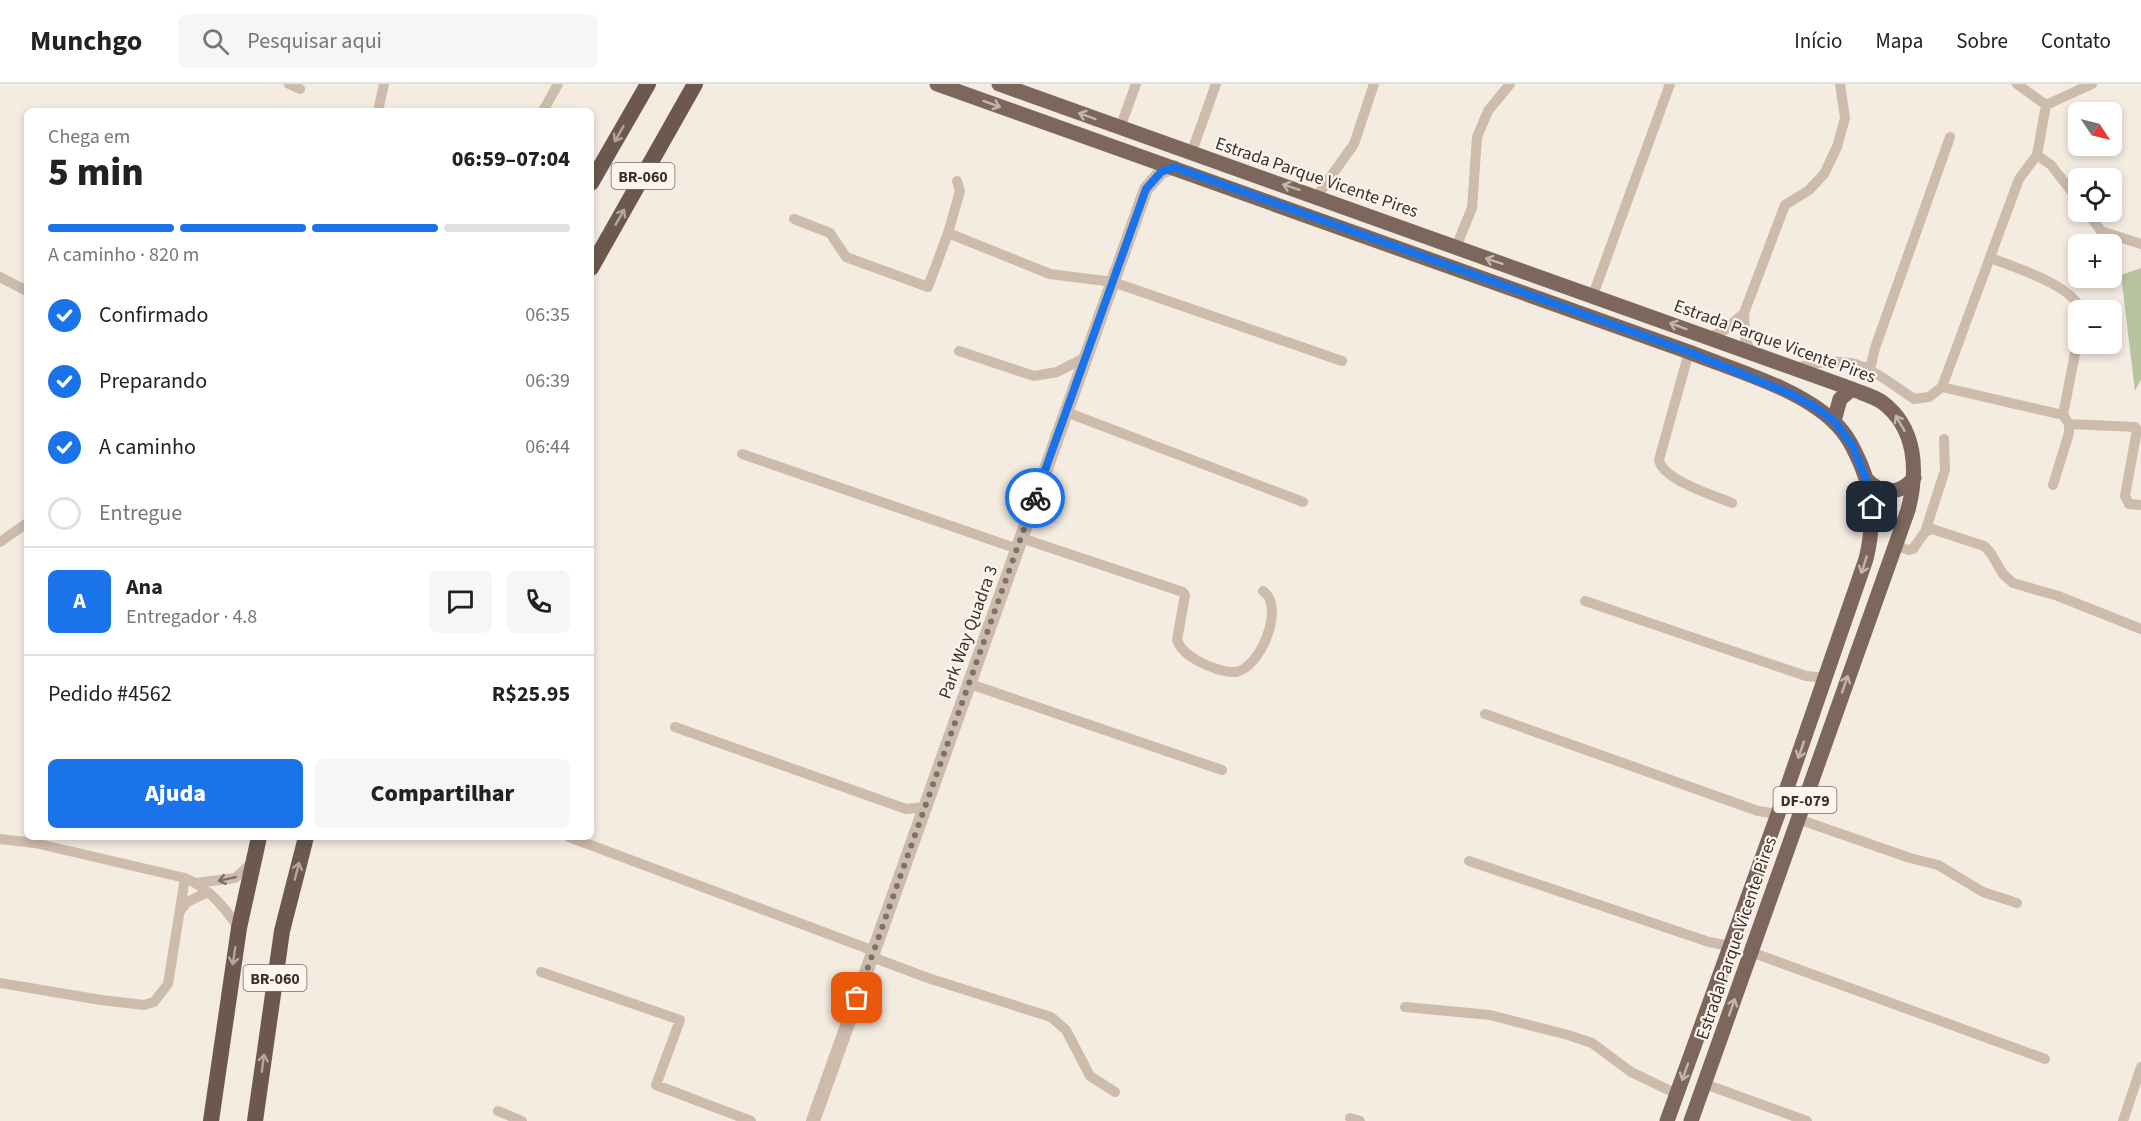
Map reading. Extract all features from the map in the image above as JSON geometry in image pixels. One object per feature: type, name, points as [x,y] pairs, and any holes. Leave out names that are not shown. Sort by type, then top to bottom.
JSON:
[{"type":"highway","name":"BR-060","points":[[594,178],[648,84]]},
{"type":"highway","name":"BR-060","points":[[594,263],[695,84]]},
{"type":"highway","name":"BR-060","points":[[211,1121],[239,928],[258,840]]},
{"type":"highway","name":"BR-060","points":[[255,1121],[282,931],[305,840]]},
{"type":"main road","name":"Estrada Parque Vicente Pires","points":[[937,84],[1689,352],[1791,394],[1815,407],[1834,421],[1852,445],[1866,479],[1872,507],[1870,543],[1826,678],[1667,1121]]},
{"type":"main road","name":"Estrada Parque Vicente Pires","points":[[999,84],[1852,388],[1880,401],[1893,412],[1910,442],[1915,460],[1908,510],[1894,544],[1692,1121]]},
{"type":"main road","points":[[1410,252],[1418,245],[1416,231]]},
{"type":"main road","points":[[1834,421],[1840,399],[1852,388]]},
{"type":"main road","points":[[1866,479],[1873,486],[1890,492],[1908,485],[1914,478]]},
{"type":"street","points":[[379,108],[384,84]]},
{"type":"street","points":[[545,108],[558,84]]},
{"type":"street","points":[[1120,128],[1136,84]]},
{"type":"street","points":[[1191,154],[1216,84]]},
{"type":"street","points":[[1317,196],[1354,144],[1374,84]]},
{"type":"street","points":[[1456,247],[1472,208],[1477,137],[1488,111],[1510,84]]},
{"type":"street","points":[[1593,295],[1670,84]]},
{"type":"street","points":[[1751,353],[1745,338],[1744,313],[1785,205],[1809,190],[1817,182],[1824,174],[1837,147],[1845,118],[1840,84]]},
{"type":"street","points":[[2017,84],[2046,105]]},
{"type":"street","points":[[2046,105],[2092,84]]},
{"type":"street","points":[[1793,368],[1828,360],[1853,363],[1870,369],[1914,399],[1929,397],[1942,387],[2019,179],[2037,155],[2046,105]]},
{"type":"street","points":[[1870,369],[1875,348],[1950,137]]},
{"type":"street","points":[[2037,155],[2051,165],[2068,187]]},
{"type":"street","name":"Park Way Quadra 3","points":[[1141,157],[1145,168],[1146,189]]},
{"type":"street","name":"Park Way Quadra 3","points":[[813,1121],[1146,189],[1161,172],[1174,167]]},
{"type":"street","points":[[794,219],[830,233],[846,257],[928,287],[948,233],[960,191],[957,181]]},
{"type":"street","points":[[2095,222],[2102,231],[2141,244]]},
{"type":"street","points":[[948,233],[1050,274],[1113,282],[1342,361]]},
{"type":"street","points":[[1991,258],[2043,279],[2078,300]]},
{"type":"street","points":[[0,277],[24,289]]},
{"type":"street","points":[[1709,337],[1725,330],[1744,313]]},
{"type":"street","points":[[959,351],[1034,376],[1057,372],[1086,357]]},
{"type":"street","points":[[1689,352],[1659,460],[1660,467],[1673,477],[1732,503]]},
{"type":"street","points":[[2053,485],[2069,433],[2066,419],[2076,354]]},
{"type":"street","points":[[1942,387],[2066,419],[2135,427],[2137,430],[2125,496],[2129,504],[2141,505]]},
{"type":"street","points":[[1066,412],[1303,502]]},
{"type":"street","points":[[1894,544],[1908,550],[1913,549],[1925,532],[1945,470],[1944,439]]},
{"type":"street","points":[[742,454],[1020,544],[1183,592],[1185,595],[1177,640],[1179,646],[1206,665],[1222,670],[1236,672],[1248,666],[1256,658],[1273,616],[1273,604],[1269,595],[1263,591]]},
{"type":"street","points":[[0,542],[24,525]]},
{"type":"street","points":[[1925,532],[1932,529],[1977,542],[1990,552],[2003,574],[2013,583],[2058,596],[2141,629]]},
{"type":"street","points":[[1585,601],[1806,676],[1826,678]]},
{"type":"street","points":[[968,683],[1222,770]]},
{"type":"street","points":[[1485,714],[1747,807],[1778,814]]},
{"type":"street","points":[[675,727],[906,809],[925,807]]},
{"type":"street","points":[[906,809],[919,824]]},
{"type":"street","points":[[1798,819],[1938,866],[1983,892],[2017,903]]},
{"type":"street","points":[[0,840],[35,843],[184,878],[208,891],[221,903],[239,928]]},
{"type":"street","points":[[577,840],[873,954],[927,978],[1052,1017],[1066,1030],[1090,1076],[1115,1092]]},
{"type":"street","points":[[1469,861],[1709,942],[1730,946]]},
{"type":"street","points":[[196,883],[235,878],[252,863]]},
{"type":"street","points":[[0,982],[101,1000],[144,1005],[154,1002],[168,984],[184,878]]},
{"type":"street","points":[[180,910],[187,902],[208,891]]},
{"type":"street","points":[[1751,952],[2045,1059]]},
{"type":"street","points":[[541,972],[680,1020],[656,1084],[751,1121]]},
{"type":"street","points":[[1405,1007],[1490,1015],[1568,1035],[1592,1043],[1631,1072],[1677,1094]]},
{"type":"street","points":[[2123,1121],[2141,1066]]},
{"type":"street","points":[[1705,1084],[1807,1121]]},
{"type":"street","points":[[498,1111],[522,1121]]},
{"type":"green space","points":[[2141,268],[2141,379],[2135,391],[2122,283],[2122,275]]},
{"type":"way so far","points":[[857,998],[1035,498]]},
{"type":"route","points":[[1035,498],[1146,189],[1161,172],[1174,167],[1689,352],[1791,394],[1815,407],[1834,421],[1842,431],[1852,445],[1866,479],[1872,507]]}]
